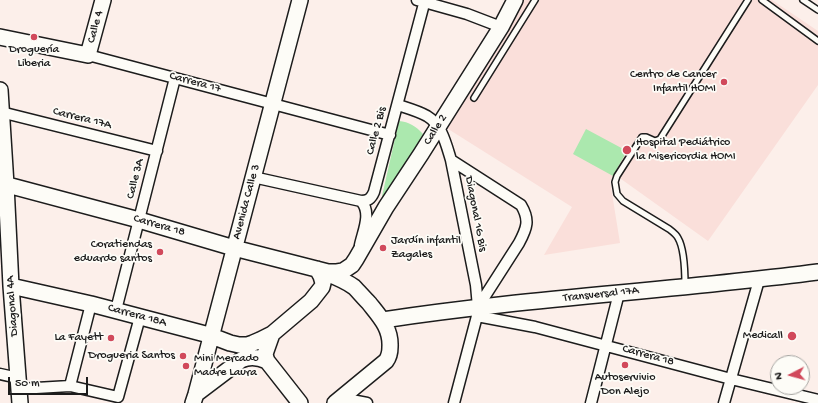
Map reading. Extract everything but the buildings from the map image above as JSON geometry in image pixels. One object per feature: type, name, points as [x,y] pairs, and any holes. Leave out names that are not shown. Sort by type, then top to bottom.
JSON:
[{"type":"street","name":"Calle 4","points":[[88,55],[103,0]]},
{"type":"street","name":"Avenida Calle 3","points":[[195,398],[300,0]]},
{"type":"street","name":"Calle 2","points":[[356,260],[386,207],[438,127],[486,65],[501,27],[515,0]]},
{"type":"street","points":[[422,1],[467,14],[501,27]]},
{"type":"street","name":"Calle 2 Bis","points":[[361,201],[370,199],[374,192],[398,105],[422,1]]},
{"type":"street","name":"Carrera 17","points":[[0,37],[88,55],[390,135]]},
{"type":"street","name":"Calle 3A","points":[[116,310],[175,78]]},
{"type":"street","name":"Diagonal 4A","points":[[0,90],[6,285],[19,390]]},
{"type":"street","points":[[398,105],[427,116],[438,127]]},
{"type":"street","name":"Carrera 17A","points":[[1,112],[157,151]]},
{"type":"street","name":"Diagonal 1G Bis","points":[[438,127],[451,160],[476,285],[477,312]]},
{"type":"street","points":[[451,160],[521,205],[527,217],[525,233],[477,312],[454,403]]},
{"type":"street","points":[[253,177],[361,201],[366,209],[367,215],[356,260]]},
{"type":"street","name":"Carrera 18","points":[[3,184],[139,220],[234,248],[328,272],[338,272],[347,268],[356,260]]},
{"type":"street","name":"Carrera 18","points":[[356,260],[356,278],[365,299]]},
{"type":"street","points":[[311,301],[322,287],[323,283],[317,269]]},
{"type":"street","name":"Carrera 18","points":[[317,269],[343,280],[354,287],[383,320],[390,336],[389,358],[338,401]]},
{"type":"street","name":"Transversal 17A","points":[[383,320],[477,312],[619,293],[759,280],[818,272]]},
{"type":"street","points":[[724,403],[759,280]]},
{"type":"street","name":"Carrera 18A","points":[[6,285],[116,310],[211,336],[230,343],[247,345],[272,334],[311,301]]},
{"type":"street","name":"Carrera 18","points":[[311,301],[333,289],[338,288],[350,291],[365,299]]},
{"type":"street","points":[[591,403],[619,293]]},
{"type":"street","points":[[70,386],[91,304]]},
{"type":"street","name":"Carrera 18","points":[[477,312],[731,379],[818,400]]},
{"type":"street","points":[[0,374],[19,390],[70,386],[118,397],[140,317]]},
{"type":"street","points":[[267,361],[266,351],[272,334]]},
{"type":"street","points":[[195,398],[241,360],[258,357],[267,361],[300,403]]},
{"type":"street","points":[[338,401],[367,403]]},
{"type":"lane","points":[[474,98],[486,65],[535,0]]},
{"type":"lane","points":[[685,287],[682,250],[678,238],[669,229],[623,201],[617,194],[615,182],[617,176],[642,137],[655,141],[660,139],[748,0]]},
{"type":"lane","points":[[762,0],[818,41]]},
{"type":"lane","points":[[803,0],[818,10]]},
{"type":"shaded area","name":"Hospital Pediátrico la Misericordia HOMI","points":[[522,0],[772,0],[818,31],[818,85],[708,241],[614,174],[610,181],[620,243],[544,255],[572,207],[445,127]]},
{"type":"green space","points":[[399,121],[412,125],[423,134],[387,198],[382,196]]},
{"type":"green space","points":[[586,129],[627,151],[613,176],[573,154]]},
{"type":"place","name":"Droguería Liberia","points":[[34,37]]},
{"type":"place","name":"Centro de Cancer Infantil HOMI","points":[[724,82]]},
{"type":"place","name":"Hospital Pediátrico la Misericordia HOMI","points":[[627,150]]},
{"type":"place","name":"Jardín infantil Zagales","points":[[383,248]]},
{"type":"place","name":"Coratiendas eduardo santos","points":[[160,252]]},
{"type":"place","name":"Medicall","points":[[792,336]]},
{"type":"place","name":"La Fayett","points":[[111,338]]},
{"type":"place","name":"Drogueria Santos","points":[[183,356]]},
{"type":"place","name":"Autoservivio Don Alejo","points":[[625,365]]},
{"type":"place","name":"Mini Mercado Madre Laura","points":[[186,366]]}]
